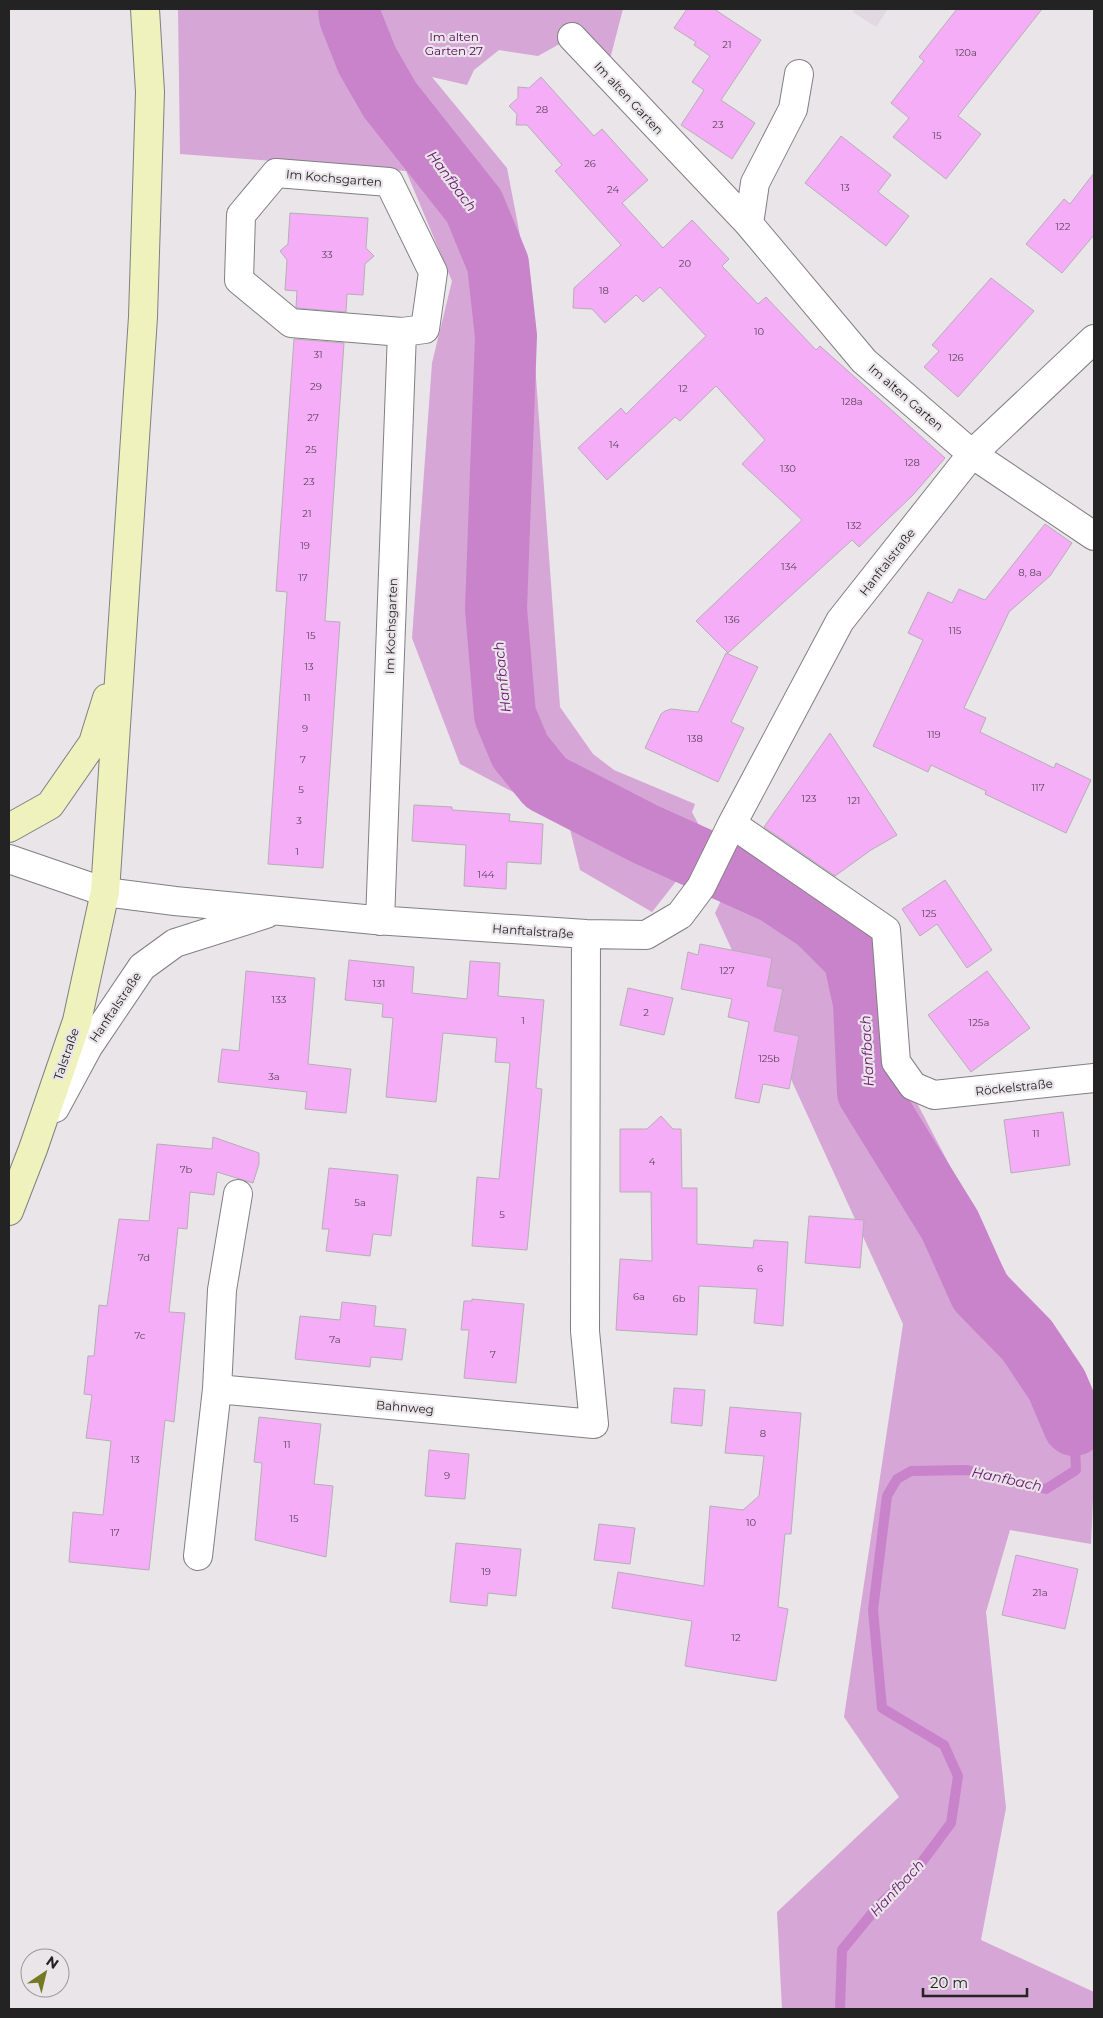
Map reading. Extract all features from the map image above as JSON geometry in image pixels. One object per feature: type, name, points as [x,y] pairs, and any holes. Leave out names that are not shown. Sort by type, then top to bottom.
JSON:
[{"type":"main road","points":[[9,828],[50,805],[93,743],[121,656],[143,317],[150,92],[145,9]]},
{"type":"main road","name":"Talstraße","points":[[9,1211],[33,1149],[77,1021],[105,892],[121,656]]},
{"type":"street","name":"Im alten Garten","points":[[572,37],[749,224],[864,361],[972,454],[1094,536]]},
{"type":"street","points":[[749,224],[754,183],[793,109],[799,74]]},
{"type":"street","name":"Im Kochsgarten","points":[[276,173],[389,182],[433,272],[425,329],[402,332],[291,322],[240,280],[241,215],[276,173]]},
{"type":"street","name":"Im Kochsgarten","points":[[380,921],[402,332]]},
{"type":"street","name":"Hanftalstraße","points":[[9,859],[105,892],[175,901],[380,921],[586,934],[646,935],[680,915],[701,887],[840,621],[972,454],[1094,339]]},
{"type":"street","name":"Röckelstraße","points":[[727,835],[886,930],[896,1062],[913,1086],[934,1096],[1094,1078]]},
{"type":"street","name":"Hanftalstraße","points":[[33,1149],[88,1047],[142,967],[175,943],[277,911]]},
{"type":"street","name":"Bahnweg","points":[[217,1389],[594,1424],[585,1331],[586,934]]},
{"type":"street","points":[[198,1556],[217,1389],[222,1290],[238,1194]]},
{"type":"shaded area","points":[[854,9],[888,9],[876,27],[853,12]]},
{"type":"green space","name":"Im alten Garten 27","points":[[178,9],[623,9],[610,59],[572,37],[538,56],[499,50],[474,70],[467,85],[432,77],[507,168],[529,282],[560,707],[593,754],[614,770],[695,804],[692,812],[704,835],[689,865],[652,912],[580,870],[568,821],[460,764],[412,638],[432,363],[452,281],[406,171],[180,154]]},
{"type":"green space","points":[[739,863],[848,925],[887,1046],[1014,1288],[1094,1409],[1094,1477],[1091,1544],[1010,1530],[986,1612],[1006,1808],[981,1940],[1094,1992],[1094,2009],[782,2009],[777,1912],[899,1797],[844,1717],[903,1324],[715,913]]},
{"type":"building","points":[[687,9],[714,9],[761,40],[721,100],[755,123],[732,159],[681,125],[704,90],[692,82],[710,56],[694,45],[696,42],[674,28]]},
{"type":"building","points":[[957,9],[1042,9],[958,116],[981,134],[946,179],[893,137],[909,118],[891,103],[924,61],[919,57]]},
{"type":"building","points":[[541,77],[594,136],[602,129],[648,180],[622,203],[663,248],[692,220],[729,259],[722,266],[758,304],[766,297],[816,350],[820,346],[945,458],[913,495],[859,547],[852,540],[728,653],[696,621],[802,520],[742,464],[765,440],[716,386],[680,421],[675,417],[607,480],[578,448],[621,408],[626,414],[706,336],[660,287],[643,302],[636,295],[605,323],[592,309],[573,308],[574,288],[621,245],[555,171],[562,165],[527,125],[516,125],[517,114],[509,106],[518,98],[518,87],[529,88]]},
{"type":"building","points":[[841,136],[891,175],[878,192],[909,216],[886,246],[805,183]]},
{"type":"building","points":[[1094,173],[1094,235],[1062,273],[1026,244],[1064,199],[1070,204]]},
{"type":"building","points":[[290,213],[368,218],[366,248],[374,256],[365,264],[363,295],[347,294],[346,312],[297,308],[297,291],[285,290],[287,260],[280,251],[288,244]]},
{"type":"building","points":[[991,278],[1034,311],[958,397],[924,367],[939,351],[932,345]]},
{"type":"building","points":[[294,339],[344,343],[325,621],[340,622],[323,868],[268,864],[287,592],[276,591]]},
{"type":"building","points":[[1045,524],[1072,543],[1050,576],[1009,612],[964,708],[986,718],[980,732],[1054,768],[1056,763],[1091,780],[1066,833],[985,794],[986,791],[931,765],[928,772],[873,746],[923,640],[908,633],[928,592],[952,603],[959,589],[985,600]]},
{"type":"building","points":[[726,653],[758,667],[731,722],[744,728],[718,782],[645,748],[661,714],[665,711],[671,709],[698,712]]},
{"type":"building","points":[[830,733],[897,835],[871,850],[835,876],[764,827]]},
{"type":"building","points":[[414,805],[452,807],[452,810],[510,814],[509,821],[543,824],[541,864],[507,862],[506,889],[464,886],[466,845],[412,841]]},
{"type":"building","points":[[945,880],[992,950],[967,968],[937,924],[920,936],[902,909]]},
{"type":"building","points":[[700,944],[772,958],[767,986],[783,989],[774,1031],[799,1036],[789,1089],[763,1084],[759,1103],[735,1098],[749,1022],[728,1017],[732,999],[681,989],[688,952],[698,955]]},
{"type":"building","points":[[349,960],[414,967],[412,993],[467,999],[470,961],[500,963],[498,996],[544,1000],[536,1088],[542,1089],[527,1250],[472,1246],[477,1177],[499,1179],[510,1063],[495,1062],[497,1038],[443,1033],[436,1102],[386,1097],[393,1018],[382,1017],[383,1004],[345,1000]]},
{"type":"building","points":[[246,971],[315,978],[308,1064],[351,1069],[346,1113],[305,1109],[307,1092],[218,1082],[222,1049],[239,1051]]},
{"type":"building","points":[[987,971],[1030,1028],[971,1072],[928,1015]]},
{"type":"building","points":[[628,988],[673,998],[664,1035],[620,1025]]},
{"type":"building","points":[[1063,1112],[1070,1165],[1011,1173],[1004,1120]]},
{"type":"building","points":[[661,1116],[673,1129],[681,1129],[682,1188],[697,1188],[697,1244],[753,1248],[754,1240],[788,1242],[783,1326],[754,1323],[757,1289],[699,1286],[697,1335],[616,1330],[620,1259],[652,1261],[651,1192],[620,1192],[620,1129],[647,1129]]},
{"type":"building","points":[[213,1137],[259,1153],[259,1164],[253,1183],[217,1172],[214,1195],[190,1192],[187,1229],[178,1228],[169,1312],[185,1313],[174,1422],[165,1420],[149,1570],[69,1562],[73,1512],[103,1515],[111,1441],[86,1438],[92,1395],[84,1394],[88,1356],[94,1356],[99,1305],[107,1306],[119,1219],[149,1221],[157,1144],[212,1149]]},
{"type":"building","points":[[329,1168],[398,1175],[391,1236],[373,1234],[370,1256],[326,1251],[329,1229],[322,1229]]},
{"type":"building","points":[[809,1216],[864,1220],[860,1268],[805,1263]]},
{"type":"building","points":[[472,1299],[524,1304],[516,1383],[464,1378],[469,1330],[461,1330],[464,1301],[472,1301]]},
{"type":"building","points":[[342,1302],[376,1306],[374,1326],[406,1329],[402,1360],[371,1357],[370,1367],[295,1359],[300,1316],[340,1320]]},
{"type":"building","points":[[674,1388],[705,1390],[702,1426],[671,1423]]},
{"type":"building","points":[[730,1407],[801,1413],[791,1534],[785,1534],[778,1607],[788,1609],[776,1681],[685,1666],[692,1621],[612,1608],[618,1572],[704,1586],[710,1506],[743,1510],[759,1496],[764,1456],[725,1453]]},
{"type":"building","points":[[259,1417],[321,1424],[314,1484],[333,1486],[326,1557],[255,1540],[262,1463],[254,1462]]},
{"type":"building","points":[[429,1450],[469,1454],[465,1499],[425,1496]]},
{"type":"building","points":[[599,1524],[635,1528],[630,1564],[594,1560]]},
{"type":"building","points":[[456,1543],[521,1549],[516,1596],[488,1593],[487,1606],[450,1602]]},
{"type":"building","points":[[1016,1555],[1078,1569],[1065,1629],[1002,1615]]},
{"type":"waterway","name":"Hanfbach","points":[[349,9],[350,17],[367,60],[390,100],[474,206],[498,264],[506,336],[496,609],[505,715],[520,751],[546,783],[645,834],[776,893],[818,921],[854,957],[864,1003],[868,1092],[950,1225],[980,1292],[1027,1340],[1057,1385],[1074,1425]]},
{"type":"waterway","name":"Hanfbach","points":[[840,2009],[842,1950],[878,1906],[913,1874],[951,1823],[958,1776],[944,1745],[882,1708],[873,1610],[887,1496],[897,1479],[911,1471],[967,1470],[1046,1489],[1076,1470],[1074,1425]]}]
